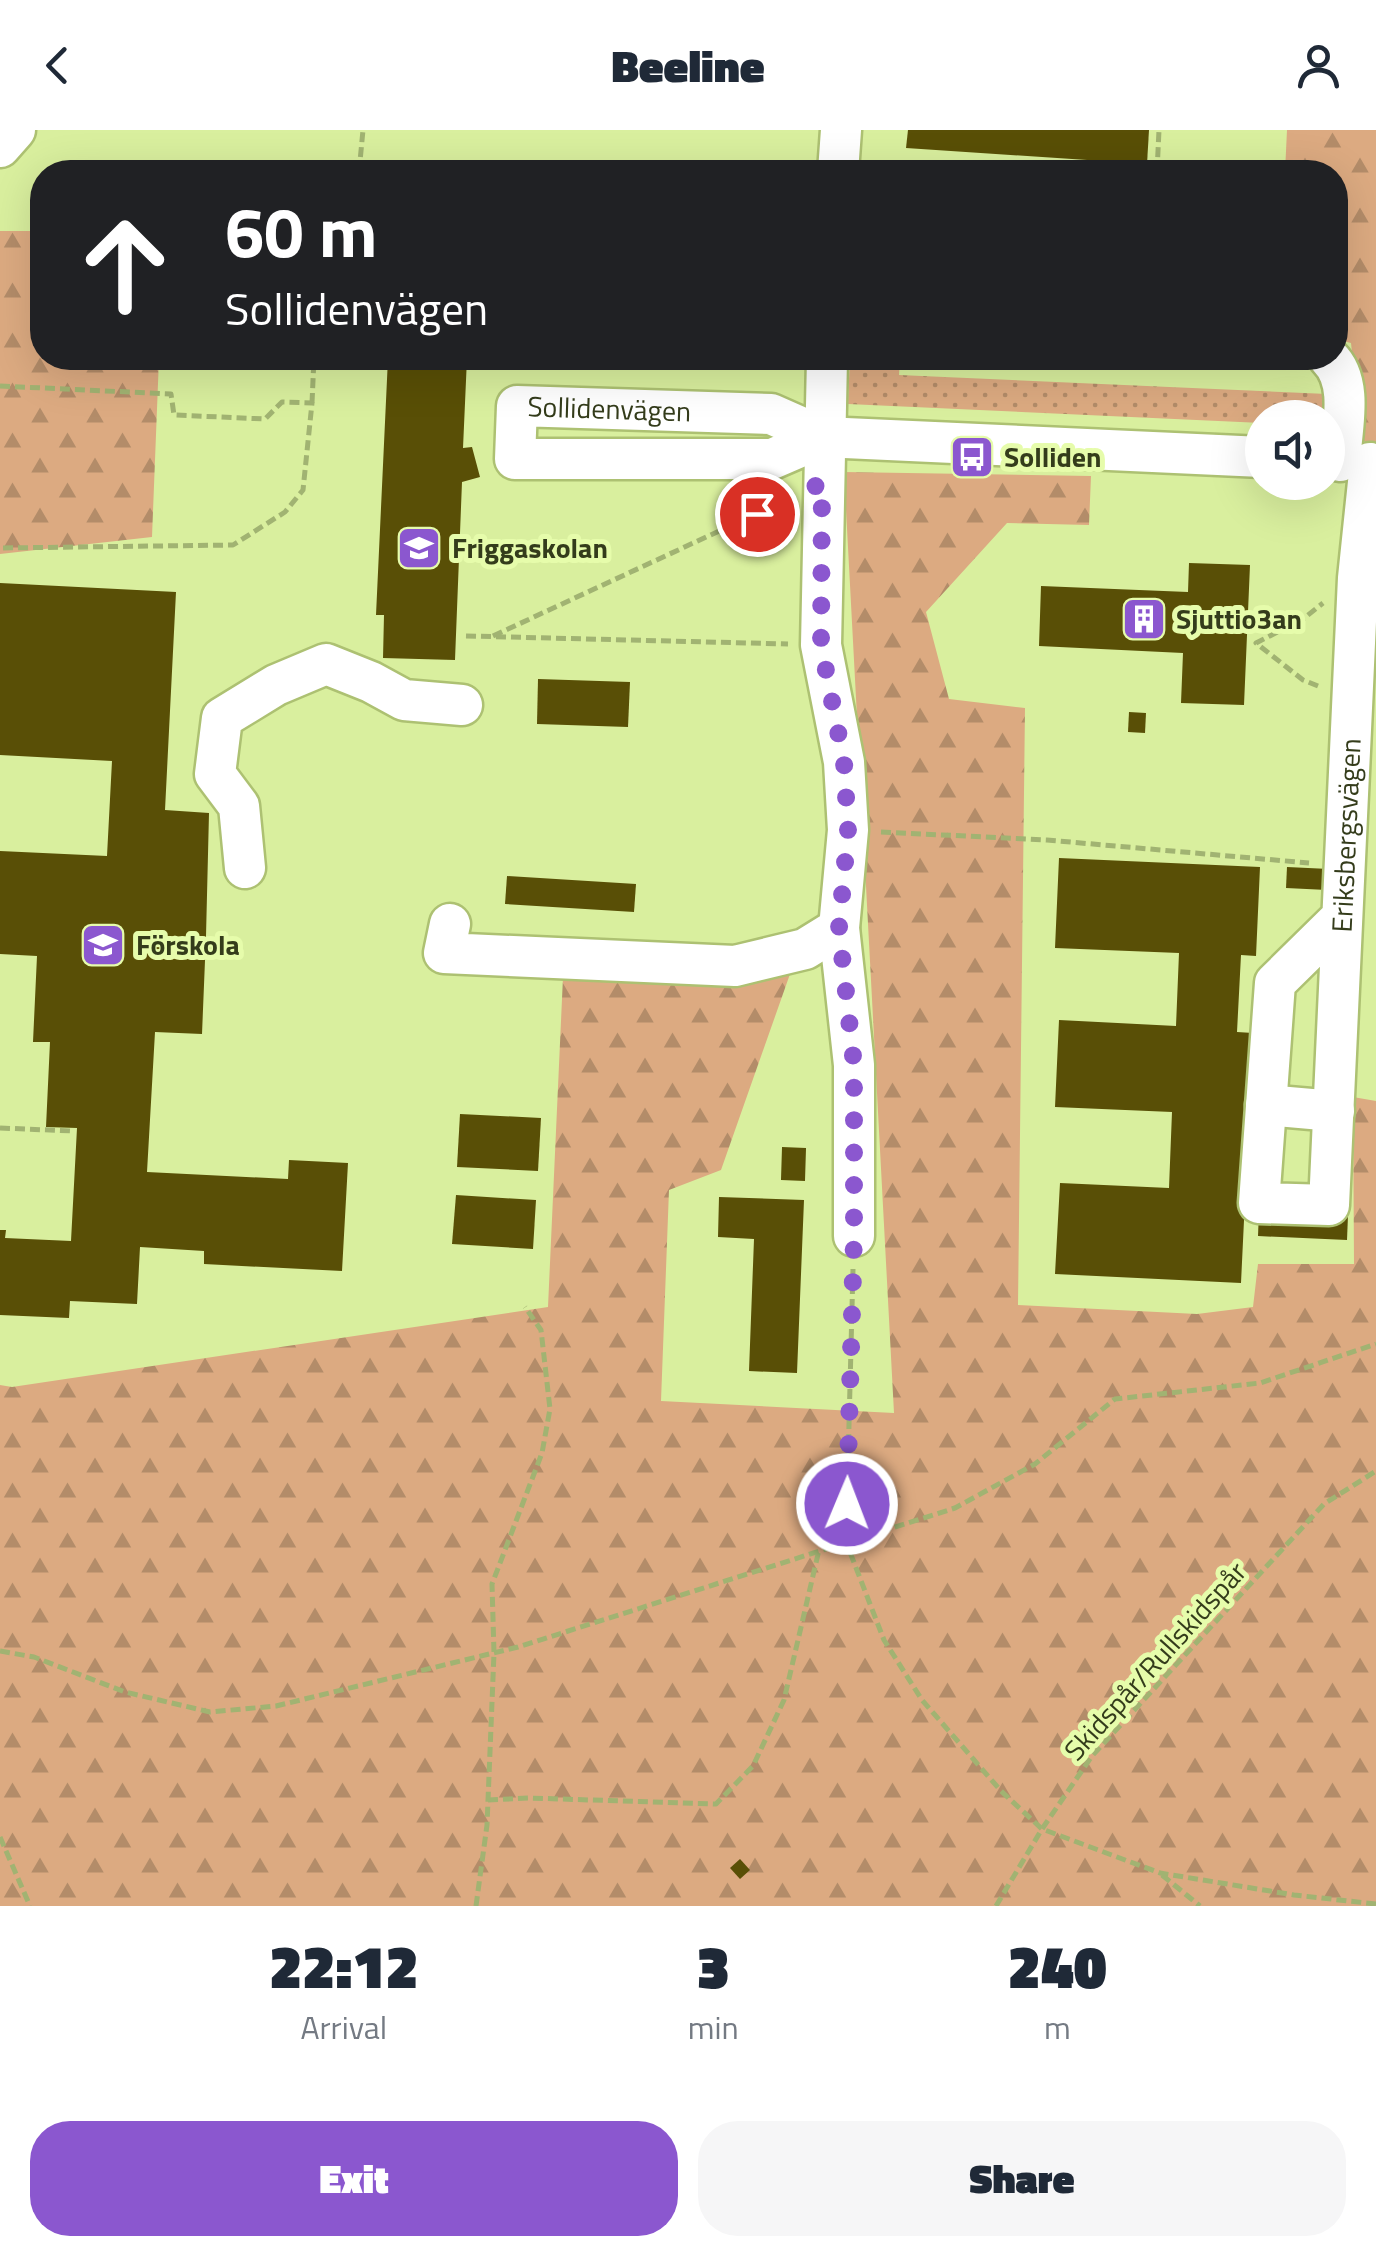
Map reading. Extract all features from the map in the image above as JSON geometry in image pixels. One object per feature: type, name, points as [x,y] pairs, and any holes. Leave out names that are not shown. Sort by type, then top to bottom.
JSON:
[{"type":"street","points":[[0,147],[15,130]]},
{"type":"street","points":[[839,160],[841,130]]},
{"type":"street","points":[[826,370],[821,645],[844,762],[848,830],[839,928],[854,1065],[854,1236]]},
{"type":"street","name":"Eriksbergsvägen","points":[[1266,1105],[1259,1203],[1329,1206],[1358,578],[1354,462],[1340,370]]},
{"type":"street","name":"Sollidenvägen","points":[[517,406],[771,414],[823,437],[772,459],[515,459],[517,406]]},
{"type":"street","points":[[823,437],[1245,456]]},
{"type":"street","points":[[245,868],[239,806],[215,774],[222,718],[276,685],[326,664],[404,700],[462,704]]},
{"type":"street","points":[[1334,1111],[1266,1105],[1275,983],[1340,920]]},
{"type":"street","points":[[450,924],[444,953],[735,966],[805,949],[839,928]]},
{"type":"path","points":[[360,160],[362,130]]},
{"type":"path","points":[[1158,160],[1159,130]]},
{"type":"path","points":[[0,548],[233,544],[285,512],[304,490],[313,370]]},
{"type":"path","points":[[0,386],[170,394],[174,415],[192,416],[265,419],[282,402],[312,403]]},
{"type":"path","points":[[493,636],[822,483]]},
{"type":"path","points":[[1352,701],[1302,680],[1256,643],[1302,619],[1358,578]]},
{"type":"path","points":[[466,636],[821,645]]},
{"type":"path","points":[[848,830],[1048,840],[1342,866]]},
{"type":"path","points":[[0,1128],[72,1132]]},
{"type":"path","points":[[854,1236],[846,1542],[884,1640],[922,1700],[1002,1791],[1042,1829],[1160,1873],[1294,1896],[1376,1904]]},
{"type":"path","points":[[476,1906],[488,1800],[494,1653],[492,1584],[542,1452],[550,1409],[540,1330],[524,1307]]},
{"type":"path","points":[[0,1651],[34,1657],[125,1692],[210,1712],[276,1706],[494,1653],[955,1508],[1035,1464],[1114,1399],[1260,1383],[1376,1344]]},
{"type":"path","name":"Skidspår/Rullskidspår","points":[[996,1906],[1092,1756],[1324,1504],[1376,1471]]},
{"type":"path","points":[[488,1800],[716,1804],[753,1766],[784,1700],[819,1550]]},
{"type":"path","points":[[0,1838],[30,1906]]},
{"type":"path","points":[[1160,1873],[1200,1906]]},
{"type":"green space","points":[[1287,130],[1376,130],[1376,442],[1361,441],[1348,342],[1348,160],[1286,160]]},
{"type":"green space","points":[[0,231],[30,231],[30,370],[159,370],[152,537],[0,554]]},
{"type":"green space","points":[[849,370],[1327,394],[1327,400],[1245,400],[1245,422],[848,404]]},
{"type":"green space","points":[[844,472],[1091,476],[1089,525],[1007,523],[926,612],[949,699],[1025,708],[1018,1305],[1197,1314],[1253,1307],[1258,1264],[1354,1264],[1353,1097],[1376,1101],[1376,1906],[0,1906],[0,1385],[12,1387],[548,1307],[563,977],[790,974],[721,1170],[669,1190],[661,1401],[894,1413]]},
{"type":"building","points":[[908,130],[1149,130],[1147,160],[1087,160],[906,148]]},
{"type":"building","name":"Friggaskolan","points":[[387,370],[466,370],[463,448],[472,447],[480,477],[462,482],[455,660],[383,658],[384,615],[376,615]]},
{"type":"building","name":"Sjuttio3an","points":[[1189,563],[1250,565],[1244,705],[1181,703],[1183,653],[1039,646],[1041,586],[1188,592]]},
{"type":"building","name":"Förskola","points":[[0,583],[176,592],[165,810],[209,813],[202,1034],[155,1032],[147,1172],[288,1179],[289,1160],[348,1163],[342,1271],[204,1264],[204,1251],[140,1247],[137,1304],[70,1301],[69,1318],[0,1315],[0,1230],[6,1230],[5,1238],[71,1241],[77,1128],[46,1127],[50,1042],[33,1042],[37,956],[0,954],[0,851],[107,856],[112,761],[0,755]]},
{"type":"building","points":[[538,679],[630,682],[628,727],[537,724]]},
{"type":"building","points":[[1129,712],[1146,713],[1145,733],[1128,732]]},
{"type":"building","points":[[1059,858],[1260,867],[1256,956],[1241,955],[1237,1032],[1253,1033],[1241,1283],[1055,1274],[1060,1183],[1169,1188],[1172,1112],[1055,1107],[1059,1020],[1176,1026],[1179,953],[1055,948]]},
{"type":"building","points":[[1287,867],[1329,869],[1327,890],[1286,888]]},
{"type":"building","points":[[507,876],[636,884],[634,912],[505,904]]},
{"type":"building","points":[[460,1114],[541,1118],[538,1171],[457,1167]]},
{"type":"building","points":[[782,1147],[806,1148],[805,1181],[781,1180]]},
{"type":"building","points":[[456,1195],[536,1200],[533,1249],[452,1244]]},
{"type":"building","points":[[719,1197],[804,1200],[797,1373],[749,1371],[754,1239],[718,1237]]},
{"type":"building","points":[[1259,1211],[1348,1215],[1347,1240],[1258,1236]]},
{"type":"building","points":[[740,1859],[750,1870],[740,1879],[730,1868]]},
{"type":"place","name":"Solliden","points":[[972,457]]},
{"type":"place","name":"Friggaskolan","points":[[419,548]]},
{"type":"place","name":"Sjuttio3an","points":[[1144,619]]},
{"type":"place","name":"Förskola","points":[[103,945]]},
{"type":"route","points":[[757,514],[822,483],[821,645],[844,762],[848,830],[839,928],[854,1065],[847,1504]]}]
